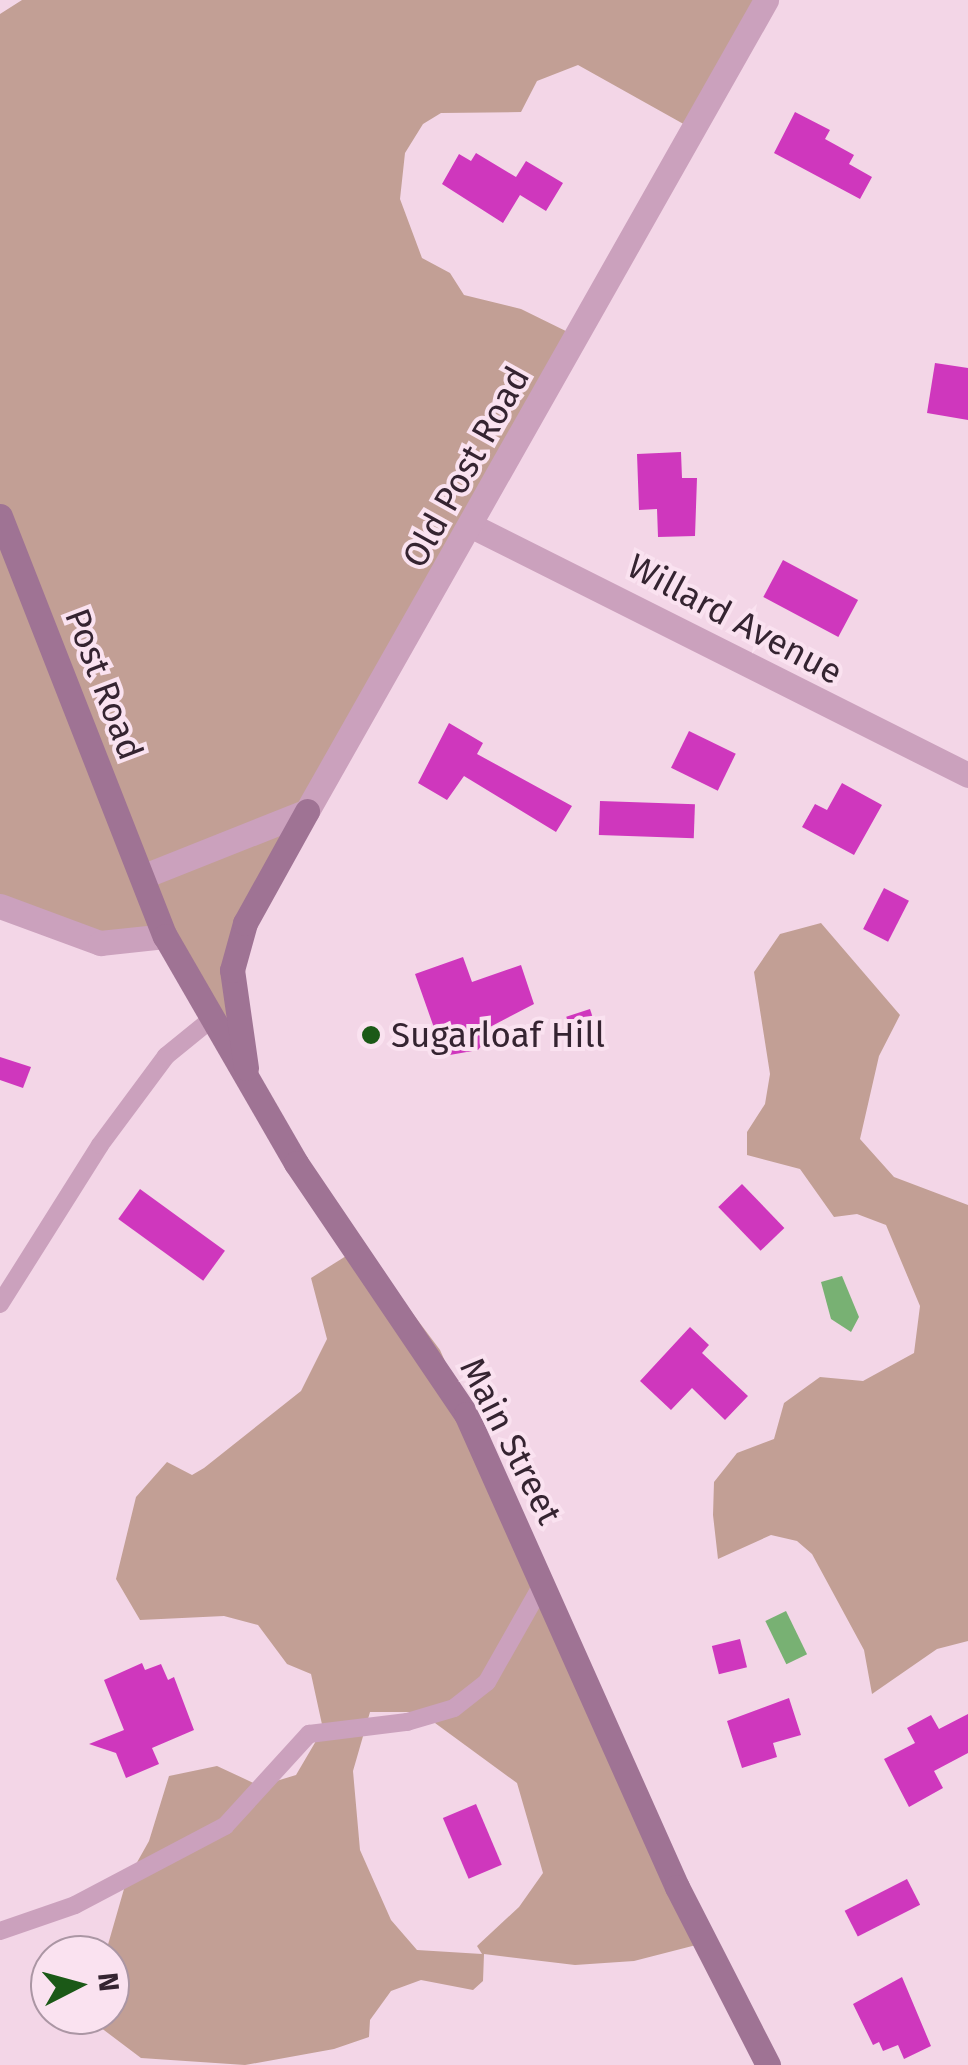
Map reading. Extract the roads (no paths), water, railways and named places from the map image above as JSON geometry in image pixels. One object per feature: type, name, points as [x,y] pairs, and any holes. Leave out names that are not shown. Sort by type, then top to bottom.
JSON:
[{"type":"main road","name":"Post Road","points":[[0,516],[144,876]]},
{"type":"main road","points":[[250,1088],[233,1012],[232,970],[245,923],[307,811]]},
{"type":"main road","name":"Main Street","points":[[144,876],[164,936],[209,1021],[466,1414],[677,1887],[768,2065]]},
{"type":"street","name":"Old Post Road","points":[[307,811],[766,0]]},
{"type":"street","name":"Willard Avenue","points":[[470,525],[968,776]]},
{"type":"street","points":[[144,876],[307,811]]},
{"type":"street","points":[[0,906],[100,943],[164,936]]},
{"type":"lane","points":[[0,1304],[100,1145],[166,1056],[209,1021]]},
{"type":"lane","points":[[0,1931],[75,1905],[225,1826],[309,1734],[407,1722],[454,1708],[487,1682],[544,1583]]},
{"type":"place","name":"Sugarloaf Hill","points":[[371,1035]]}]
